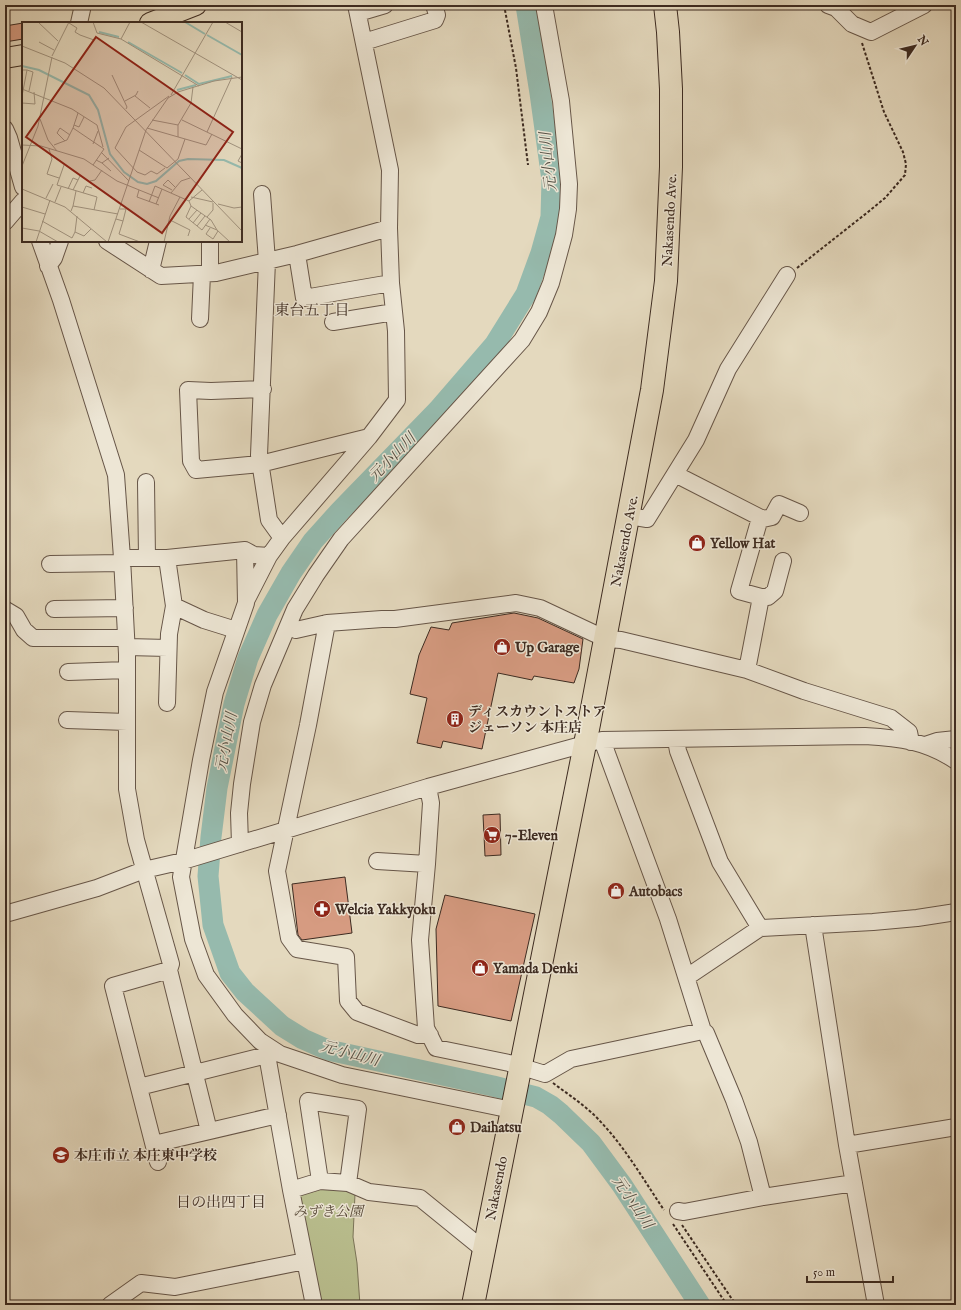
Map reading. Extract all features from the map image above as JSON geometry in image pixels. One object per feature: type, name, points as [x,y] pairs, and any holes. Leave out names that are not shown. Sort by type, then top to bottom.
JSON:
[{"type":"highway","name":"Nakasendo Ave.","points":[[520,1069],[594,742],[606,639],[652,390],[666,281],[671,159],[671,88],[665,5]]},
{"type":"highway","name":"Nakasendo","points":[[473,1305],[520,1069]]},
{"type":"main road","points":[[154,22],[185,13]]},
{"type":"main road","points":[[5,58],[22,55]]},
{"type":"street","points":[[79,22],[83,5]]},
{"type":"street","points":[[385,5],[357,9],[390,170],[389,228],[391,283],[396,331],[397,400],[369,437],[282,538],[269,556],[246,603],[215,692],[201,760],[186,860],[181,876],[193,939],[206,975],[236,1015],[260,1041],[280,1054],[342,1075],[512,1108]]},
{"type":"street","points":[[364,42],[436,20],[437,16],[434,5]]},
{"type":"street","points":[[236,845],[242,784],[252,722],[263,686],[295,610],[316,574],[341,540],[522,340],[539,312],[551,283],[564,235],[568,209],[569,184],[561,101],[544,5]]},
{"type":"street","points":[[828,5],[836,8],[852,24],[871,32],[924,5]]},
{"type":"street","points":[[13,138],[22,182]]},
{"type":"street","points":[[262,194],[267,261],[263,389],[259,455],[269,520],[282,538]]},
{"type":"street","points":[[5,222],[22,202]]},
{"type":"street","points":[[111,242],[126,246],[151,270],[161,276],[206,274],[297,254],[389,228]]},
{"type":"street","points":[[40,242],[63,307],[116,475],[123,560],[125,608],[127,670],[127,789],[136,840],[171,964],[169,970],[209,1131]]},
{"type":"street","points":[[48,266],[54,258],[60,242]]},
{"type":"street","points":[[151,270],[158,242]]},
{"type":"street","points":[[200,319],[210,242]]},
{"type":"street","points":[[297,254],[304,298],[391,283]]},
{"type":"street","points":[[629,516],[647,519],[696,440],[728,369],[787,275]]},
{"type":"street","points":[[333,322],[394,312]]},
{"type":"street","points":[[263,389],[210,391],[188,390],[191,461],[196,470],[260,464],[369,437]]},
{"type":"street","points":[[675,474],[763,520],[772,517],[779,504],[800,514]]},
{"type":"street","points":[[146,482],[147,558]]},
{"type":"street","points":[[760,518],[740,591],[761,597],[768,597],[775,591],[783,562]]},
{"type":"street","points":[[50,564],[167,558],[245,550],[254,555],[269,556]]},
{"type":"street","points":[[245,550],[246,603]]},
{"type":"street","points":[[167,558],[174,606],[168,634],[167,703]]},
{"type":"street","points":[[747,670],[761,597]]},
{"type":"street","points":[[288,626],[296,630],[326,623],[395,619],[516,603],[540,608],[606,639],[621,640],[747,670],[804,691],[891,718],[909,732],[918,743]]},
{"type":"street","points":[[174,606],[204,620],[236,630]]},
{"type":"street","points":[[54,609],[125,608]]},
{"type":"street","points":[[6,610],[16,616],[24,630],[33,638],[126,643],[168,648]]},
{"type":"street","points":[[326,623],[308,725],[277,871],[289,938],[297,949],[346,957],[348,1001],[357,1012],[418,1035],[430,1035]]},
{"type":"street","points":[[68,672],[127,670]]},
{"type":"street","points":[[67,720],[127,722]]},
{"type":"street","points":[[5,914],[97,888],[144,870],[186,860],[428,787],[594,742],[865,736],[894,738],[918,743],[946,754],[956,762]]},
{"type":"street","points":[[918,743],[956,739]]},
{"type":"street","points":[[676,740],[678,751],[720,862],[760,928]]},
{"type":"street","points":[[594,742],[668,918],[703,1030],[706,1033],[734,1100],[749,1142],[763,1197]]},
{"type":"street","points":[[428,787],[431,803],[420,940],[426,1028],[436,1048],[545,1074],[571,1059],[703,1030]]},
{"type":"street","points":[[377,861],[427,864]]},
{"type":"street","points":[[687,977],[760,928],[812,924],[873,922],[917,918],[956,912]]},
{"type":"street","points":[[812,924],[847,1145],[876,1305]]},
{"type":"street","points":[[158,1162],[113,986],[169,970]]},
{"type":"street","points":[[139,1087],[267,1055],[291,1190],[314,1305]]},
{"type":"street","points":[[320,1181],[308,1101],[358,1109],[348,1184]]},
{"type":"street","points":[[154,1144],[278,1115]]},
{"type":"street","points":[[847,1145],[956,1127]]},
{"type":"street","points":[[291,1190],[320,1181],[348,1184],[369,1192],[420,1198],[484,1250]]},
{"type":"street","points":[[670,1214],[763,1197],[854,1183]]},
{"type":"street","points":[[113,1304],[141,1283],[175,1287],[305,1261]]},
{"type":"path","points":[[504,5],[516,68],[528,165]]},
{"type":"path","points":[[787,275],[885,198],[905,175],[906,164],[903,152],[884,112],[860,38],[860,28]]},
{"type":"path","points":[[545,1074],[550,1081],[580,1103],[598,1119],[613,1135],[670,1214],[727,1305]]},
{"type":"path","points":[[670,1214],[678,1217],[736,1305]]},
{"type":"green space","name":"みずき公園","points":[[339,1186],[355,1194],[353,1237],[357,1263],[360,1305],[318,1305],[299,1197],[300,1192]]},
{"type":"building","points":[[22,23],[22,39],[5,42],[5,26]]},
{"type":"building","points":[[514,613],[538,618],[583,639],[579,669],[574,683],[534,676],[532,680],[498,673],[482,749],[443,741],[441,748],[417,743],[427,698],[410,694],[419,655],[431,627],[449,630],[452,623]]},
{"type":"building","name":"7-Eleven","points":[[500,814],[501,855],[485,856],[483,815]]},
{"type":"building","name":"Welcia Yakkyoku","points":[[345,877],[352,933],[302,940],[298,935],[292,884]]},
{"type":"building","name":"Yamada Denki","points":[[445,895],[535,914],[511,1021],[438,1006],[436,929]]},
{"type":"waterway","name":"元小山川","points":[[526,5],[552,180],[551,217],[541,253],[526,294],[495,344],[438,410],[313,541],[291,573],[267,615],[248,658],[234,704],[217,788],[208,876],[213,925],[230,973],[245,992],[282,1026],[303,1039],[328,1050],[493,1086],[536,1097],[550,1105],[591,1143],[622,1185],[700,1305]]},
{"type":"place","name":"Yellow Hat","points":[[697,543]]},
{"type":"place","name":"Up Garage","points":[[502,647]]},
{"type":"place","name":"ディスカウントストア ジェーソン 本庄店","points":[[455,719]]},
{"type":"place","name":"7-Eleven","points":[[492,835]]},
{"type":"place","name":"Autobacs","points":[[616,891]]},
{"type":"place","name":"Welcia Yakkyoku","points":[[322,909]]},
{"type":"place","name":"Yamada Denki","points":[[480,968]]},
{"type":"place","name":"Daihatsu","points":[[457,1127]]},
{"type":"place","name":"本庄市立 本庄東中学校","points":[[61,1155]]},
{"type":"district","name":"東台五丁目","points":[[312,310]]},
{"type":"district","name":"日の出四丁目","points":[[221,1202]]}]
